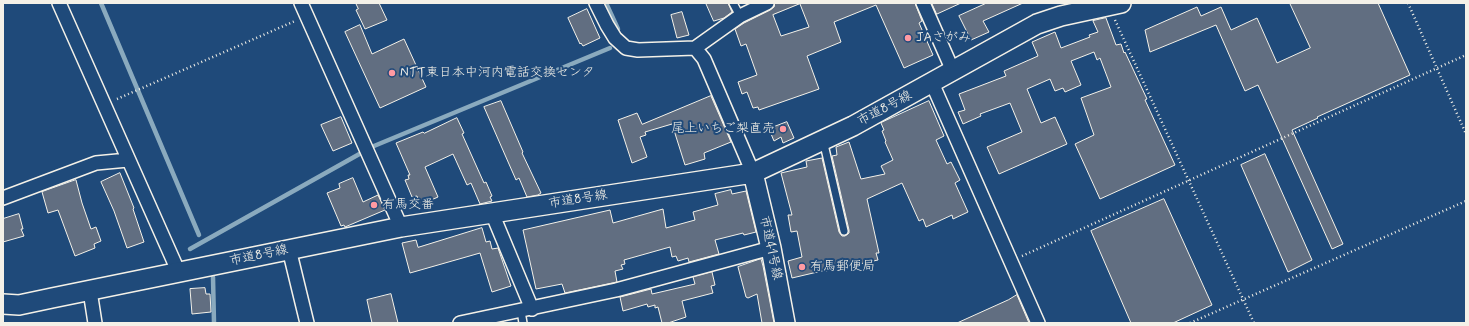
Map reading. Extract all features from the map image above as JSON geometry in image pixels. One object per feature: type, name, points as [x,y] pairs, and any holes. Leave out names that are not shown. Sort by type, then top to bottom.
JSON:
[{"type":"street","points":[[59,3],[179,273]]},
{"type":"street","points":[[301,3],[401,227]]},
{"type":"street","points":[[596,3],[615,38],[626,48],[638,50],[694,48],[740,16],[767,3]]},
{"type":"street","points":[[923,3],[953,72]]},
{"type":"street","name":"市道8号線","points":[[3,304],[19,305],[401,227],[753,173],[853,126],[953,72],[1037,24],[1061,16],[1112,4]]},
{"type":"street","points":[[694,48],[704,59],[753,173]]},
{"type":"street","points":[[932,83],[1038,323]]},
{"type":"street","points":[[3,198],[96,163],[128,160]]},
{"type":"street","name":"市道41号線","points":[[753,173],[771,248],[786,323]]},
{"type":"street","points":[[492,213],[525,314]]},
{"type":"street","points":[[460,323],[525,314],[771,248]]},
{"type":"street","points":[[289,249],[307,323]]},
{"type":"street","points":[[90,291],[95,323]]},
{"type":"lane","points":[[733,3],[740,16]]},
{"type":"lane","points":[[822,140],[844,231]]},
{"type":"path","points":[[1408,3],[1466,134]]},
{"type":"path","points":[[1112,4],[1188,180],[1254,323]]},
{"type":"path","points":[[122,97],[307,16]]},
{"type":"path","points":[[1011,261],[1466,55]]},
{"type":"path","points":[[1190,323],[1466,201]]},
{"type":"building","points":[[356,3],[379,3],[387,20],[365,29],[356,10],[358,9]]},
{"type":"building","points":[[706,3],[728,3],[732,12],[724,18],[714,21]]},
{"type":"building","points":[[775,3],[915,3],[922,21],[919,23],[933,55],[904,68],[876,5],[834,22],[841,42],[807,56],[819,89],[759,110],[758,107],[753,108],[747,92],[742,94],[738,82],[757,75],[746,44],[741,46],[735,29],[774,7]],"holes":[[[800,4],[809,27],[781,36],[773,15]]]},
{"type":"building","points":[[932,3],[961,3],[937,14]]},
{"type":"building","points":[[987,3],[1023,3],[983,21],[989,32],[971,40],[959,16]]},
{"type":"building","points":[[1290,3],[1378,3],[1410,75],[1317,117],[1318,118],[1292,130],[1343,244],[1332,249],[1258,85],[1245,91],[1216,25],[1150,52],[1145,30],[1197,7],[1201,16],[1221,7],[1231,30],[1257,18],[1277,63],[1310,48]]},
{"type":"building","points":[[587,9],[600,38],[583,46],[581,43],[580,44],[568,18]]},
{"type":"building","points":[[682,12],[689,35],[677,38],[671,15]]},
{"type":"building","points":[[1106,18],[1116,45],[1121,44],[1124,53],[1125,52],[1175,165],[1100,199],[1075,144],[1094,135],[1081,98],[1111,87],[1100,58],[1097,60],[1094,52],[1071,61],[1081,85],[1065,92],[1063,88],[1055,91],[1050,79],[1027,89],[1041,123],[1055,117],[1067,144],[999,174],[987,147],[1022,132],[1010,103],[980,114],[981,116],[963,124],[958,112],[965,110],[959,94],[1006,76],[1004,71],[1038,56],[1032,42],[1055,32],[1061,48],[1090,37],[1089,35],[1098,32],[1093,21]]},
{"type":"building","name":"NTT東日本中河内電話交換センタ","points":[[360,25],[372,54],[404,39],[426,87],[380,108],[345,32]]},
{"type":"building","points":[[711,96],[731,142],[704,153],[705,159],[685,165],[672,124],[645,132],[646,135],[640,137],[647,157],[632,163],[618,120],[637,113],[642,124]]},
{"type":"building","points":[[501,101],[523,152],[522,153],[541,193],[538,195],[527,197],[519,178],[516,180],[484,107]]},
{"type":"building","points":[[929,101],[944,136],[936,140],[947,164],[951,162],[960,180],[955,183],[968,212],[953,219],[952,215],[926,227],[923,219],[919,221],[902,183],[867,199],[879,253],[876,253],[878,260],[792,278],[788,261],[802,257],[797,231],[791,232],[788,215],[792,215],[781,173],[807,167],[806,161],[822,158],[839,232],[842,236],[845,236],[849,233],[849,230],[832,156],[837,155],[836,147],[849,142],[861,179],[885,174],[881,166],[893,160],[885,142],[886,141],[882,131],[884,130],[881,123]]},
{"type":"building","points":[[341,117],[352,143],[333,151],[321,125]]},
{"type":"building","points":[[457,118],[464,133],[462,134],[484,183],[486,182],[492,196],[490,197],[492,201],[480,204],[471,183],[467,185],[453,154],[425,167],[438,197],[420,205],[417,196],[412,197],[405,180],[409,179],[408,175],[410,175],[396,143],[423,132],[424,133]]},
{"type":"building","points":[[787,122],[794,138],[783,143],[781,137],[774,141],[769,129]]},
{"type":"building","points":[[1265,154],[1312,260],[1288,272],[1241,165]]},
{"type":"building","points":[[120,173],[134,208],[133,209],[144,242],[127,248],[114,211],[101,182]]},
{"type":"building","points":[[353,178],[363,202],[378,195],[385,210],[345,227],[344,225],[341,226],[327,193],[340,188],[339,184]]},
{"type":"building","points":[[76,180],[91,229],[96,227],[101,241],[94,244],[95,248],[75,256],[58,210],[48,213],[42,192]]},
{"type":"building","points":[[731,190],[732,194],[746,191],[756,232],[744,235],[743,233],[715,240],[719,254],[689,262],[688,258],[678,261],[676,256],[672,257],[670,247],[624,260],[625,264],[621,265],[623,269],[615,271],[617,282],[565,293],[562,284],[536,289],[523,230],[610,210],[613,223],[663,209],[666,228],[695,220],[693,212],[718,205],[715,194]]},
{"type":"building","points":[[1164,199],[1212,305],[1173,323],[1131,323],[1091,231]]},
{"type":"building","points":[[19,214],[23,229],[21,229],[24,236],[3,242],[3,219]]},
{"type":"building","points":[[482,228],[486,242],[490,241],[492,249],[498,248],[511,286],[492,292],[480,253],[410,273],[402,243],[416,240],[418,247]]},
{"type":"building","points":[[761,259],[774,323],[762,323],[757,294],[748,298],[746,297],[738,267]]},
{"type":"building","points":[[712,272],[715,285],[711,286],[713,293],[682,301],[686,317],[668,323],[662,323],[658,307],[655,308],[655,305],[648,307],[647,304],[623,311],[620,297],[651,289],[652,294],[695,284],[693,277]]},
{"type":"building","points":[[205,288],[206,294],[210,294],[211,312],[192,314],[190,289]]},
{"type":"building","points":[[391,294],[398,323],[372,323],[367,300]]},
{"type":"building","points":[[1017,295],[1029,323],[957,323],[1008,300]]},
{"type":"waterway","points":[[101,3],[199,235]]},
{"type":"waterway","points":[[606,3],[618,29]]},
{"type":"waterway","points":[[374,146],[610,48]]},
{"type":"waterway","points":[[190,249],[363,152]]},
{"type":"waterway","points":[[213,277],[214,323]]},
{"type":"place","name":"JAさがみ","points":[[908,38]]},
{"type":"place","name":"NTT東日本中河内電話交換センタ","points":[[392,73]]},
{"type":"place","name":"尾上いちご梨直売","points":[[783,129]]},
{"type":"place","name":"有馬交番","points":[[374,205]]},
{"type":"place","name":"有馬郵便局","points":[[802,267]]}]
